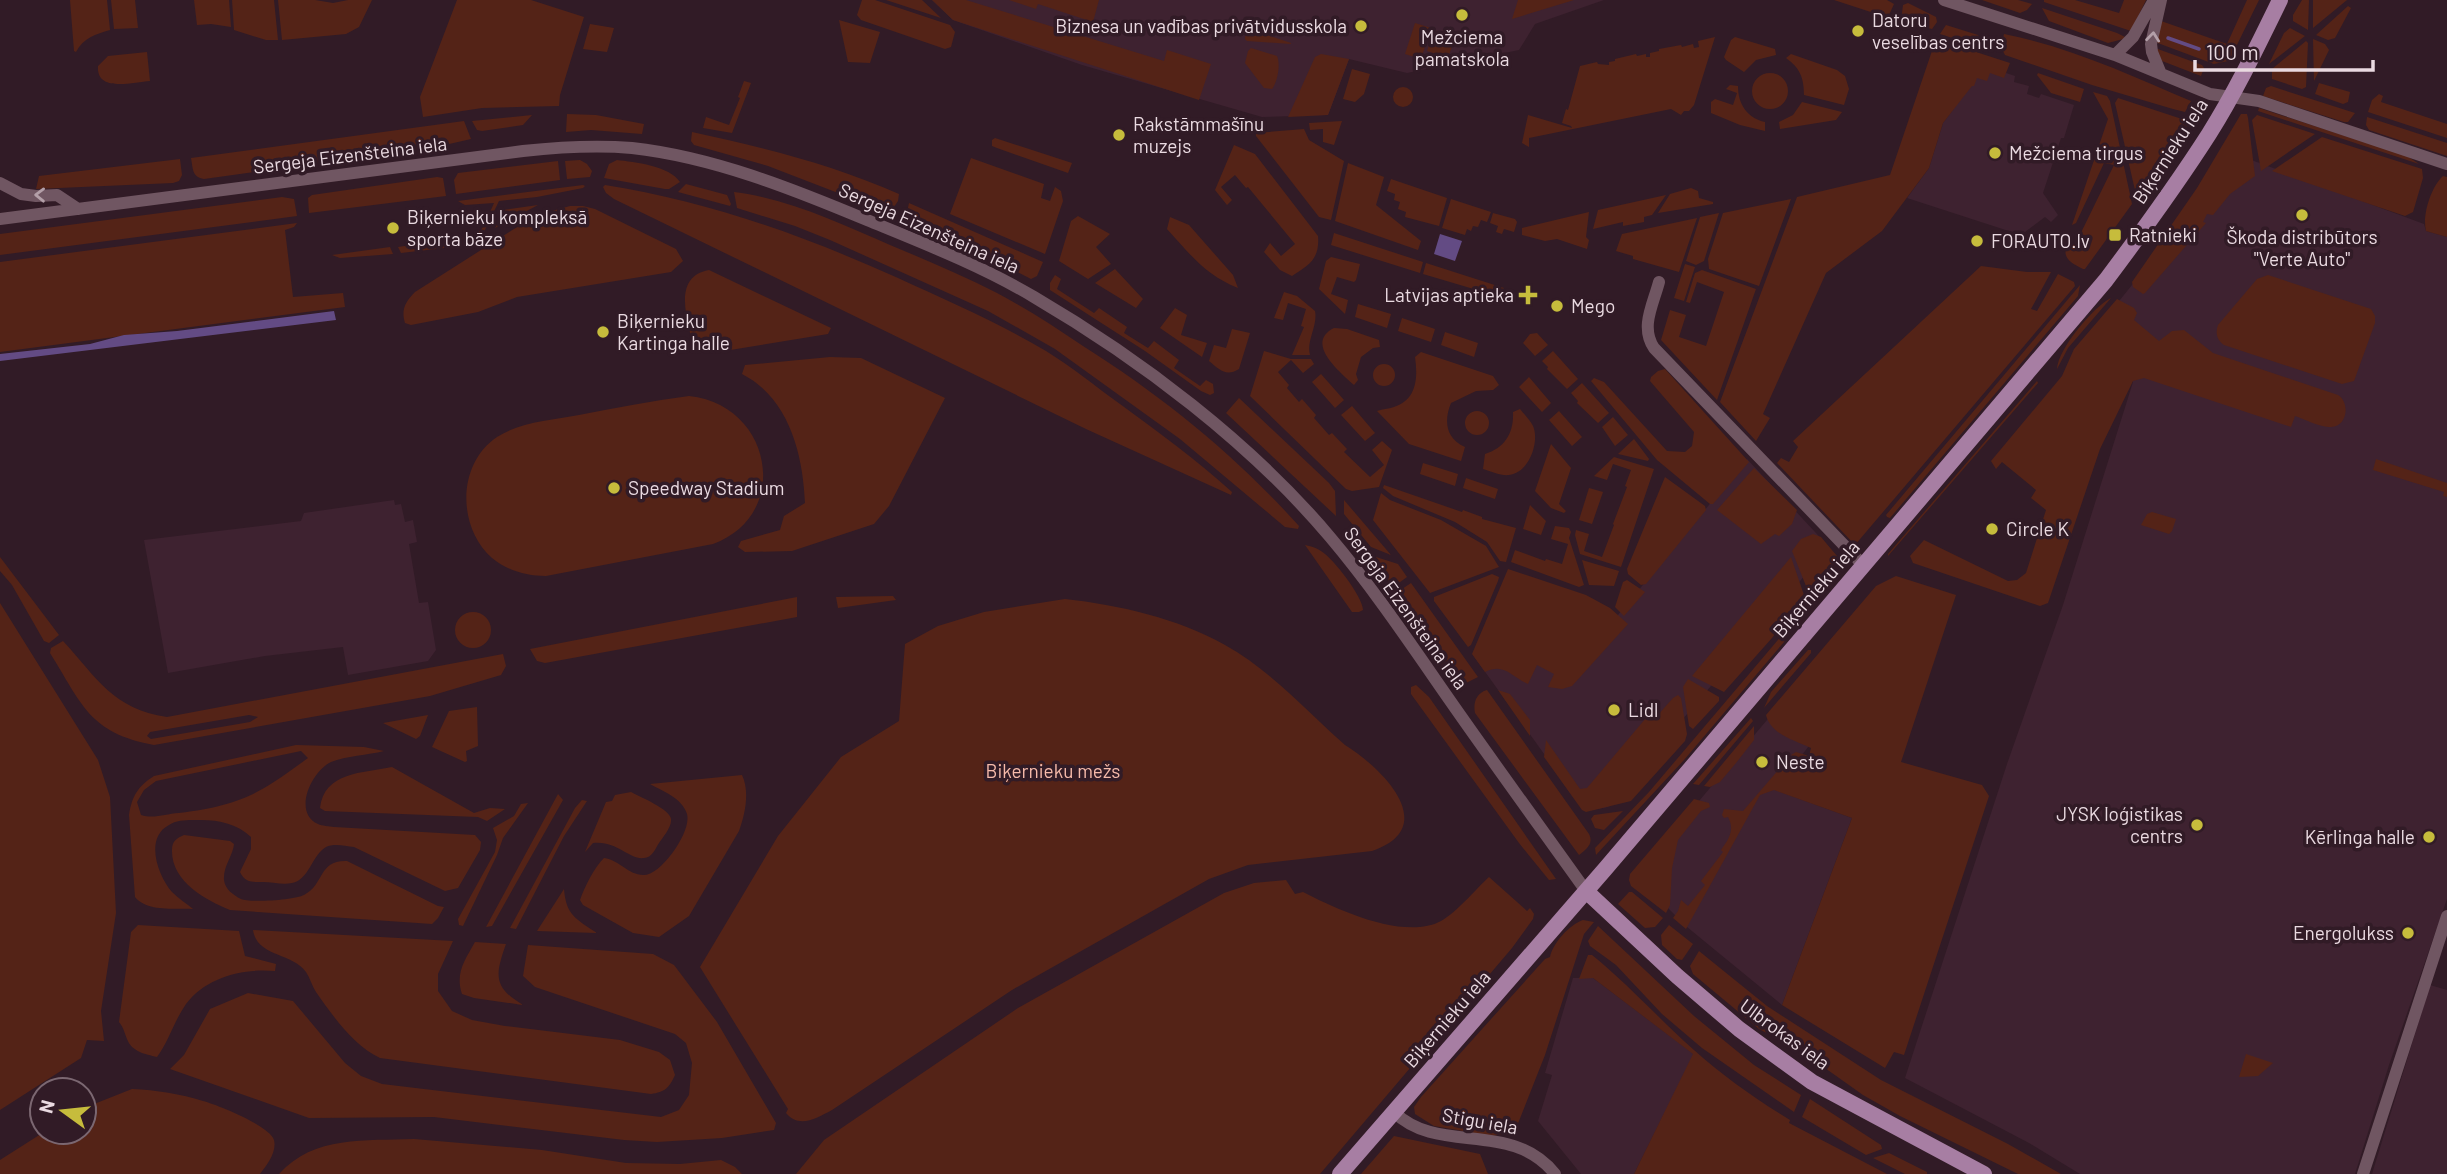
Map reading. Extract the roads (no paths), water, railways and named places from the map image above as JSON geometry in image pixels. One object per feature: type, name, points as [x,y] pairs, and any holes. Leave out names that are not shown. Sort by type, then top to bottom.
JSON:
[{"type":"main road","name":"Biķernieku iela","points":[[1340,1174],[1864,566],[2113,270],[2141,234],[2210,132],[2280,0]]},
{"type":"main road","name":"Ulbrokas iela","points":[[1586,891],[1721,1014],[1812,1082],[1984,1174]]},
{"type":"street","points":[[1944,0],[2115,55],[2200,90],[2259,101],[2447,164]]},
{"type":"street","points":[[2115,55],[2133,37],[2154,0]]},
{"type":"street","points":[[2161,0],[2151,44],[2161,74]]},
{"type":"street","name":"Sergeja Eizenšteina iela","points":[[0,219],[562,147],[628,148],[723,168],[839,208],[989,273],[1033,296],[1148,371],[1209,418],[1284,487],[1328,534],[1381,600],[1586,891]]},
{"type":"street","points":[[0,183],[21,194],[57,195],[78,209]]},
{"type":"street","points":[[1659,282],[1646,328],[1654,348],[1864,566]]},
{"type":"street","points":[[2363,1174],[2447,916]]},
{"type":"street","name":"Stigu iela","points":[[1394,1112],[1408,1123],[1427,1131],[1524,1147],[1545,1161],[1555,1174]]},
{"type":"waterway","points":[[2168,38],[2199,49]]},
{"type":"place","name":"Mežciema pamatskola","points":[[1462,15]]},
{"type":"place","name":"Biznesa un vadības privātvidusskola","points":[[1361,26]]},
{"type":"place","name":"Datoru veselības centrs","points":[[1858,31]]},
{"type":"place","name":"Rakstāmmašīnu muzejs","points":[[1119,135]]},
{"type":"place","name":"Mežciema tirgus","points":[[1995,153]]},
{"type":"place","name":"Škoda distribūtors \"Verte Auto\"","points":[[2302,215]]},
{"type":"place","name":"Biķernieku kompleksā sporta bāze","points":[[393,228]]},
{"type":"place","name":"Ratnieki","points":[[2115,235]]},
{"type":"place","name":"FORAUTO.lv","points":[[1977,241]]},
{"type":"place","name":"Latvijas aptieka","points":[[1528,295]]},
{"type":"place","name":"Mego","points":[[1557,306]]},
{"type":"place","name":"Biķernieku Kartinga halle","points":[[603,332]]},
{"type":"place","name":"Speedway Stadium","points":[[614,488]]},
{"type":"place","name":"Circle K","points":[[1992,529]]},
{"type":"place","name":"Lidl","points":[[1614,710]]},
{"type":"place","name":"Neste","points":[[1762,762]]},
{"type":"place","name":"JYSK loģistikas centrs","points":[[2197,825]]},
{"type":"place","name":"Kērlinga halle","points":[[2429,837]]},
{"type":"place","name":"Energolukss","points":[[2408,933]]},
{"type":"park label","name":"Biķernieku mežs","points":[[1053,771]]}]
